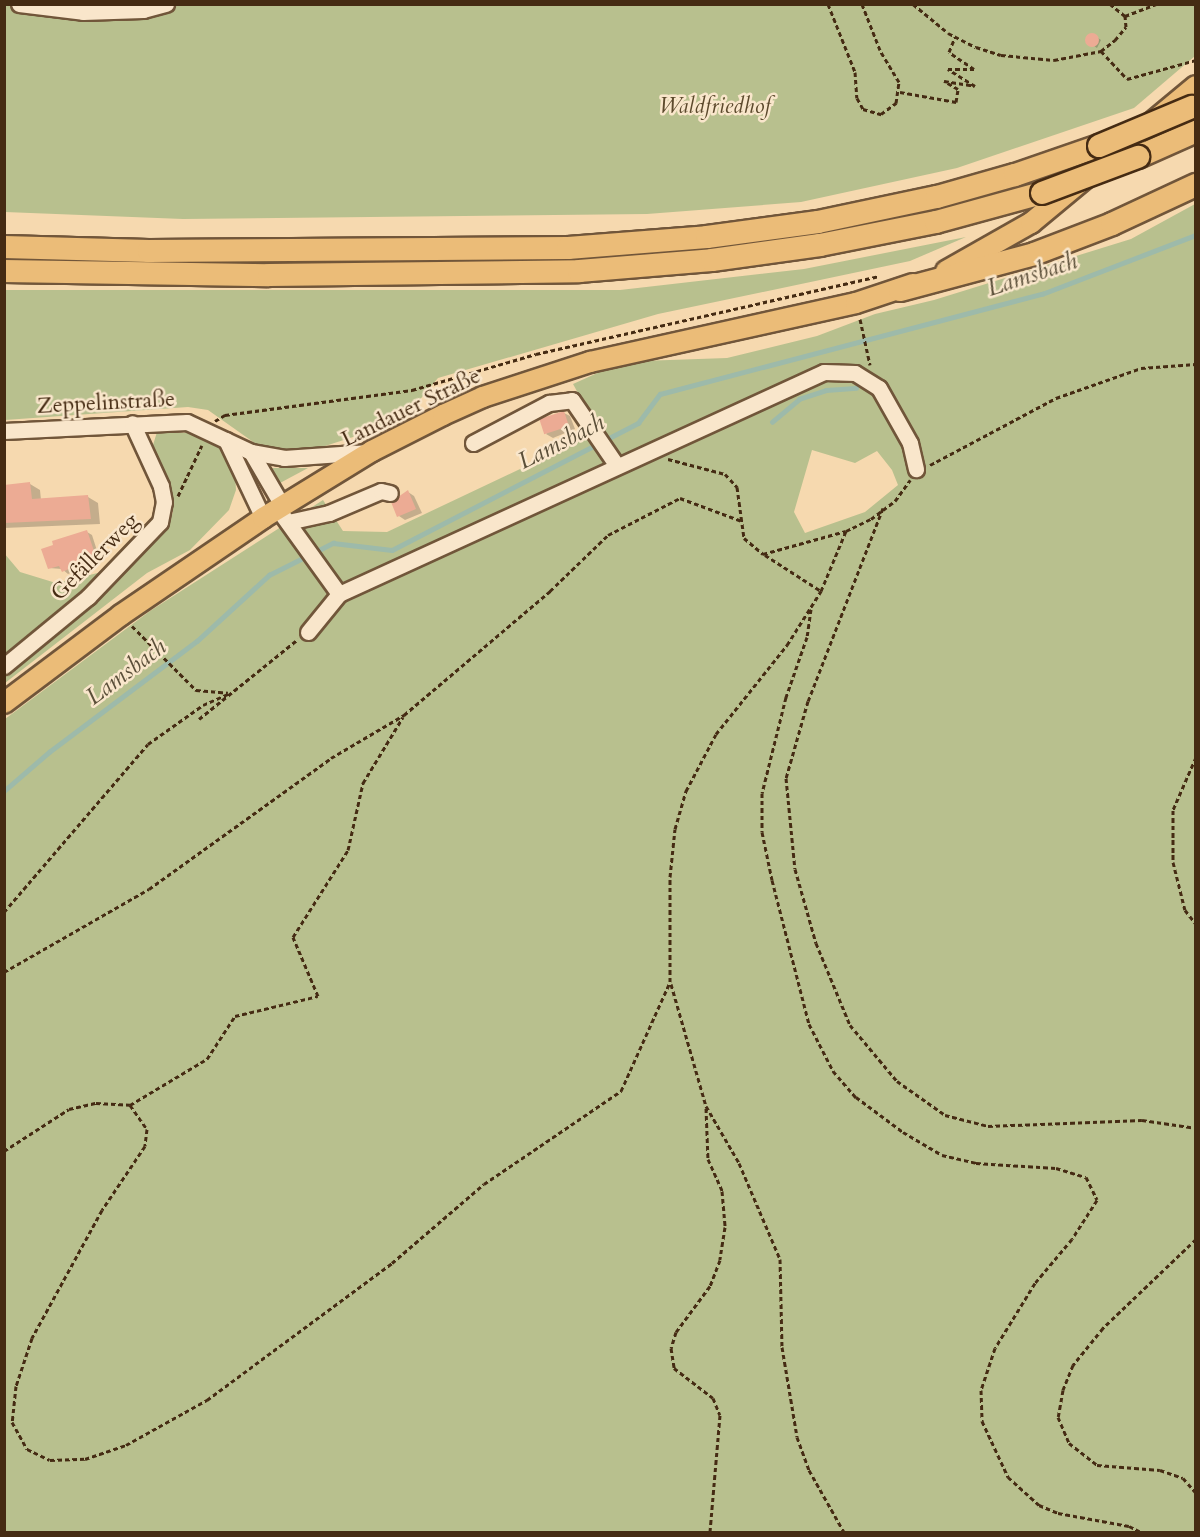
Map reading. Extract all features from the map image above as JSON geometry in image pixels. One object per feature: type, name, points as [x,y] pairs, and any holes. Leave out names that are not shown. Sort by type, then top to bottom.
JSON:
[{"type":"highway","points":[[4,247],[149,251],[568,248],[706,237],[818,222],[937,197],[1015,175],[1099,146],[1194,99]]},
{"type":"highway","points":[[4,271],[246,275],[579,271],[712,260],[820,245],[936,222],[1042,193],[1138,157],[1196,131]]},
{"type":"highway","points":[[900,290],[1034,254],[1112,224],[1196,185]]},
{"type":"main road","name":"Landauer Straße","points":[[4,703],[121,615],[372,452],[453,411],[535,379],[652,347],[900,290],[975,257],[1031,223],[1194,99]]},
{"type":"street","points":[[19,4],[83,12],[142,10],[166,4]]},
{"type":"street","points":[[308,632],[339,594],[795,383],[824,372],[843,372],[864,377],[879,388],[910,443],[916,468]]},
{"type":"street","points":[[473,443],[549,403],[572,400],[617,466]]},
{"type":"street","name":"Zeppelinstraße","points":[[4,431],[187,422],[210,429]]},
{"type":"street","name":"Gefällerweg","points":[[4,666],[88,597],[150,537],[164,513],[161,486],[132,423]]},
{"type":"street","points":[[210,429],[251,452],[284,458],[372,452]]},
{"type":"street","points":[[226,440],[339,594]]},
{"type":"street","points":[[251,452],[278,513]]},
{"type":"street","points":[[278,513],[329,513],[381,491],[390,493]]},
{"type":"path","points":[[593,4],[622,4]]},
{"type":"path","points":[[828,4],[852,65],[857,98],[863,109],[872,114],[892,110],[900,92],[862,4]]},
{"type":"path","points":[[913,4],[956,37],[1001,55],[1054,60],[1101,51],[1126,27],[1125,16],[1110,4]]},
{"type":"path","points":[[1125,16],[1157,4]]},
{"type":"path","points":[[900,92],[956,102],[958,89],[944,81],[975,86],[948,69],[974,69],[949,52],[956,37]]},
{"type":"path","points":[[1101,51],[1128,79],[1196,60]]},
{"type":"path","points":[[164,513],[175,503],[210,429],[225,415],[412,390],[536,354],[882,275]]},
{"type":"path","points":[[862,324],[869,348]]},
{"type":"path","points":[[949,456],[1056,398],[1142,368],[1196,364]]},
{"type":"path","points":[[645,454],[725,474],[737,487],[744,537],[763,554],[821,591]]},
{"type":"path","points":[[4,972],[149,889],[331,758],[404,715],[550,591],[608,535],[680,498],[742,521]]},
{"type":"path","points":[[763,554],[846,531],[871,519],[883,508],[808,701],[786,778],[795,869],[816,943],[850,1025],[897,1081],[945,1115],[988,1126],[1142,1120],[1196,1128]]},
{"type":"path","points":[[844,1533],[809,1470],[797,1437],[782,1347],[780,1259],[738,1163],[706,1106],[670,982],[670,877],[675,829],[686,791],[716,734],[787,645],[821,591],[846,531]]},
{"type":"path","points":[[811,607],[807,637],[786,698],[762,793],[762,832],[772,880],[810,1024],[833,1071],[856,1097],[903,1132],[942,1155],[976,1163],[1056,1168],[1086,1177],[1097,1200],[1072,1239],[1035,1283],[994,1348],[981,1390],[982,1421],[1008,1477],[1039,1505],[1058,1513],[1129,1526],[1141,1533]]},
{"type":"path","points":[[199,719],[308,632]]},
{"type":"path","points":[[142,636],[196,690],[230,693]]},
{"type":"path","points":[[4,912],[148,744],[203,705],[230,693]]},
{"type":"path","points":[[4,1151],[69,1109],[96,1103],[130,1105],[207,1059],[235,1016],[318,996],[293,937],[348,850],[363,783],[404,715]]},
{"type":"path","points":[[1196,757],[1173,810],[1173,862],[1185,910],[1196,924]]},
{"type":"path","points":[[130,1105],[147,1129],[145,1146],[102,1210],[55,1294],[32,1338],[16,1386],[12,1422],[27,1449],[50,1460],[85,1459],[126,1445],[207,1400],[392,1263],[484,1184],[621,1091],[670,982]]},
{"type":"path","points":[[706,1106],[708,1160],[722,1191],[724,1218],[720,1260],[710,1286],[676,1332],[671,1348],[674,1368],[713,1398],[720,1415],[710,1533]]},
{"type":"path","points":[[1196,1239],[1103,1328],[1073,1365],[1063,1390],[1058,1418],[1069,1443],[1097,1465],[1160,1470],[1183,1478],[1196,1493]]},
{"type":"green space","name":"Waldfriedhof","points":[[5,5],[1195,5],[1195,56],[1134,108],[957,168],[801,202],[647,214],[183,219],[5,212]]},
{"type":"green space","points":[[1195,204],[1195,1532],[5,1532],[5,719],[150,611],[323,500],[343,531],[387,532],[577,442],[595,424],[573,384],[604,370],[641,361],[727,358],[817,336],[875,314],[934,300],[1131,239]],"holes":[[[812,450],[855,463],[877,451],[892,470],[898,485],[865,512],[805,533],[794,512]]]},
{"type":"green space","points":[[966,237],[910,261],[658,314],[438,378],[407,415],[378,429],[325,446],[294,450],[259,446],[208,410],[188,407],[5,420],[5,290],[620,290],[804,269]]},
{"type":"green space","points":[[157,432],[192,433],[218,445],[235,472],[236,490],[229,510],[190,550],[147,573],[5,683],[4,553],[20,572],[56,583],[131,565],[165,532],[173,512],[167,477],[153,445]]},
{"type":"green space","points":[[272,468],[308,468],[280,483]]},
{"type":"building","points":[[1089,33],[1095,33],[1099,40],[1095,47],[1089,47],[1085,43],[1085,37]]},
{"type":"building","points":[[564,411],[569,426],[544,434],[539,419]]},
{"type":"building","points":[[30,482],[32,499],[88,495],[91,519],[4,523],[4,485]]},
{"type":"building","points":[[408,490],[416,509],[397,517],[391,502]]},
{"type":"building","points":[[87,530],[96,557],[62,572],[59,566],[48,569],[41,549],[53,545],[52,541]]},
{"type":"waterway","name":"Lamsbach","points":[[4,791],[49,752],[197,641],[269,575],[333,543],[392,550],[638,423],[660,394],[1042,294],[1196,235]]},
{"type":"waterway","points":[[772,422],[799,399],[826,390],[856,388]]}]
